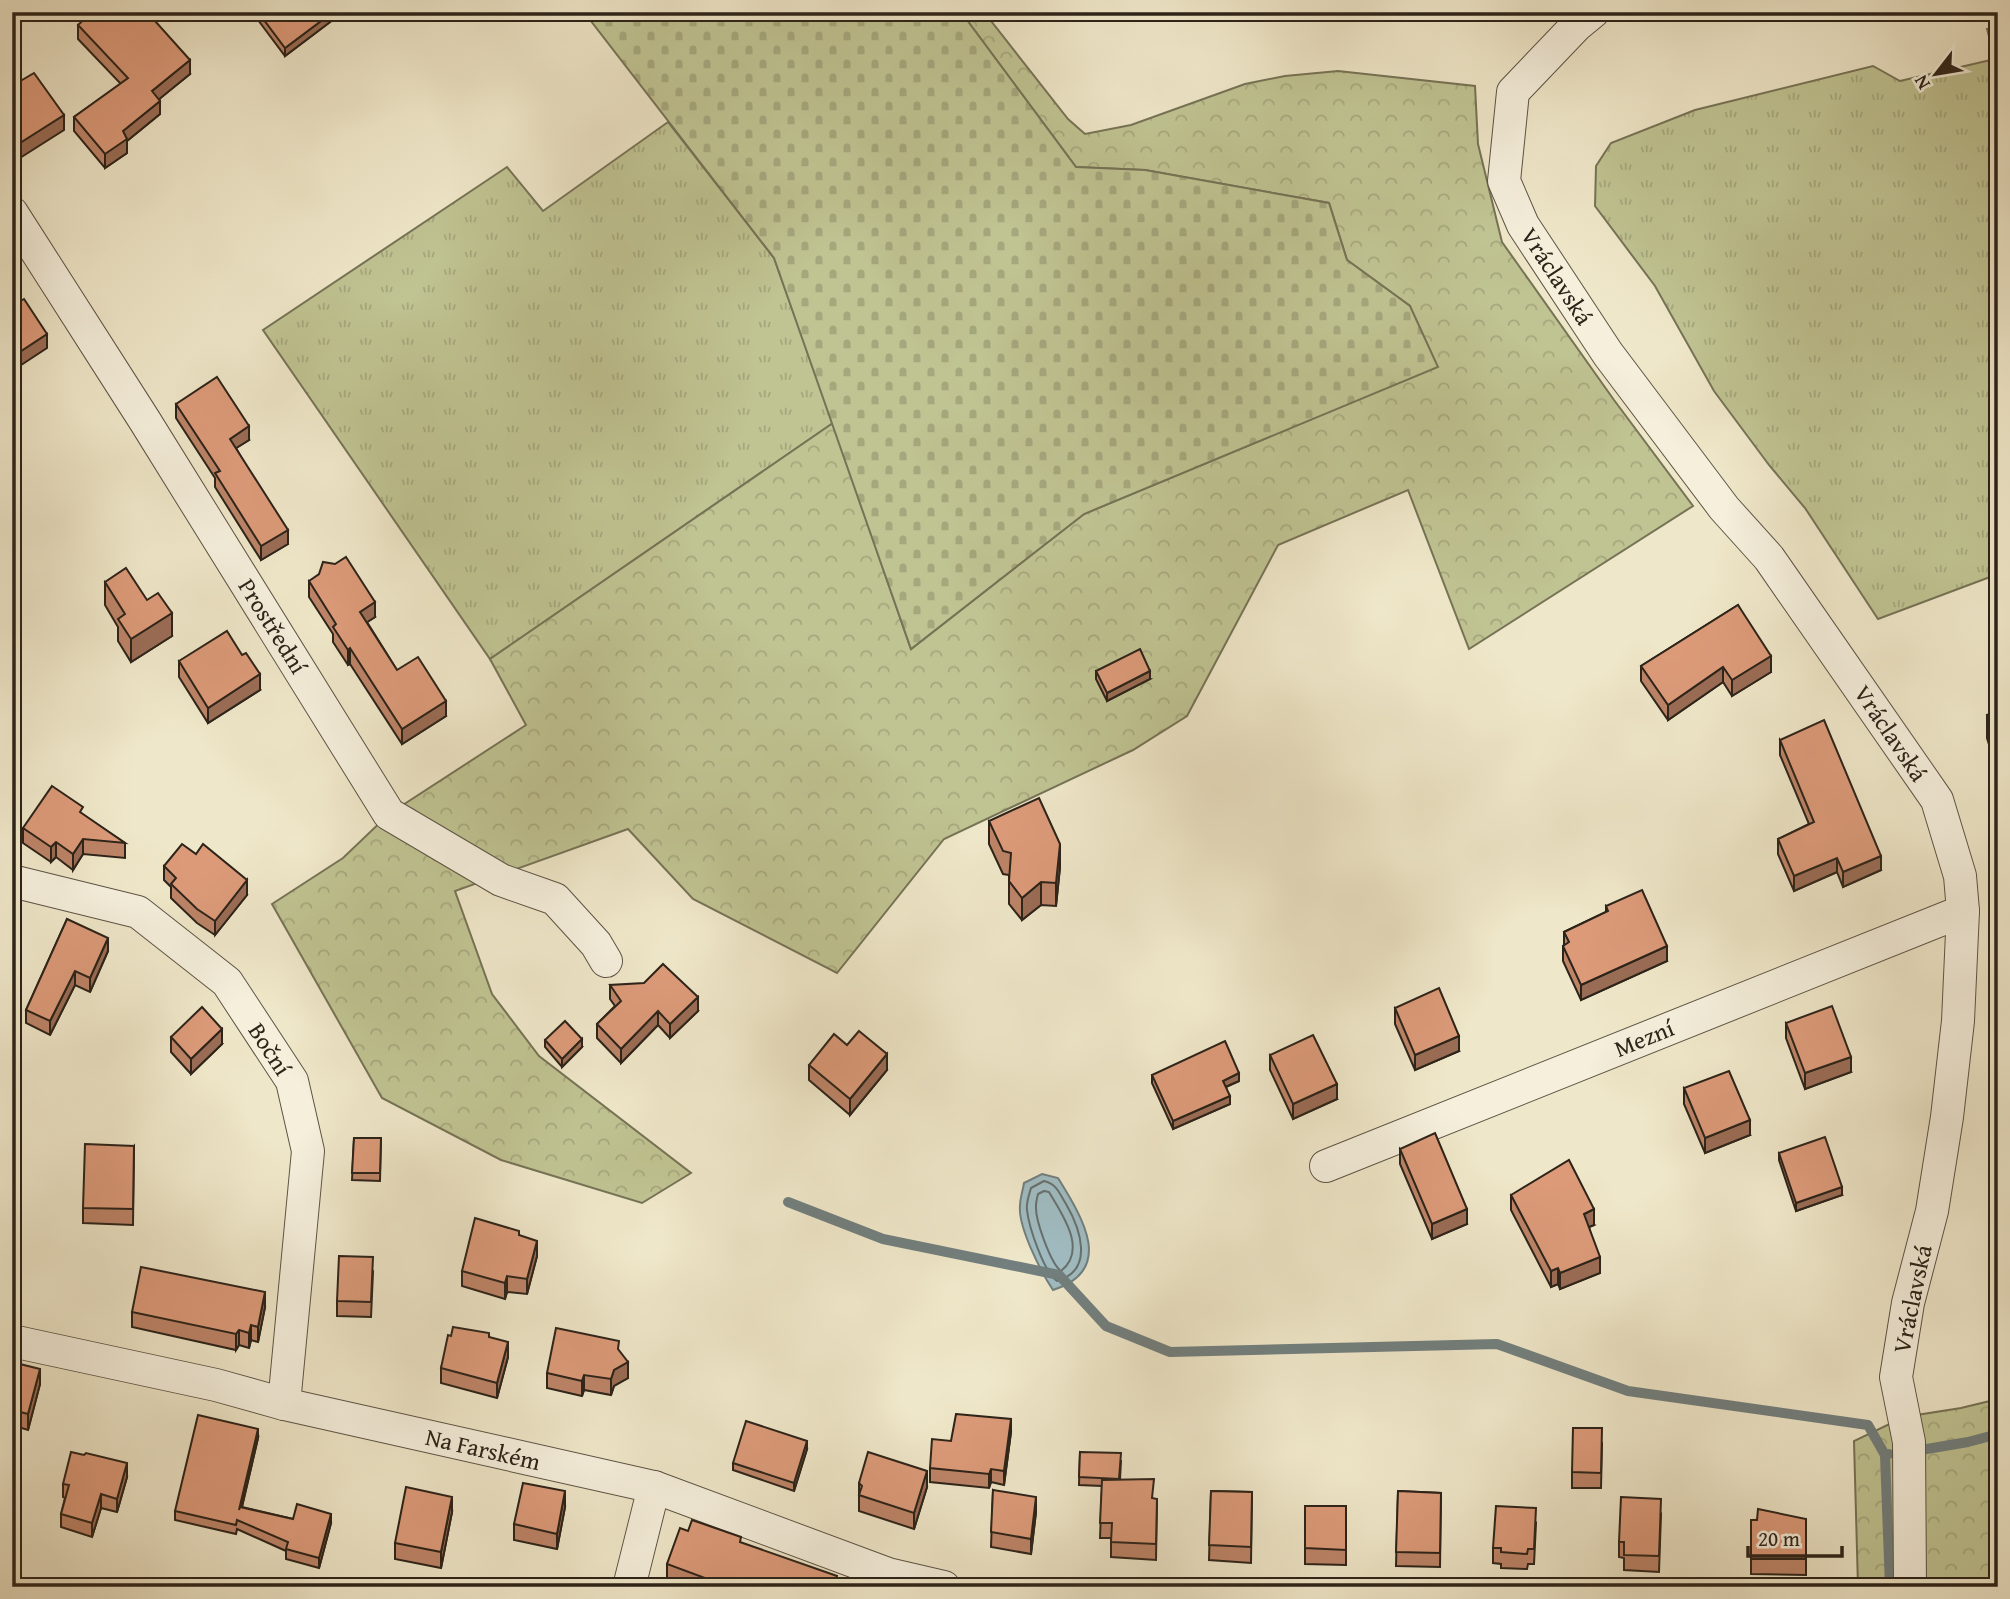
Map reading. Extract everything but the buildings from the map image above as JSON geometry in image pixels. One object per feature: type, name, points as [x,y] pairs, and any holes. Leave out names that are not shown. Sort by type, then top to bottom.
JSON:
[{"type":"street","name":"Vráclavská","points":[[1593,12],[1576,26],[1513,92],[1504,181],[1522,225],[1608,354],[1724,508],[1769,558],[1937,800],[1960,876],[1963,911],[1958,1021],[1947,1117],[1932,1211],[1908,1303],[1896,1377],[1909,1453],[1910,1587]]},
{"type":"street","name":"Prostřední","points":[[12,213],[145,421],[389,814],[501,880],[555,899],[596,944],[606,961]]},
{"type":"street","name":"Boční","points":[[12,881],[138,912],[227,982],[292,1081],[308,1151],[284,1404]]},
{"type":"street","name":"Mezní","points":[[1326,1166],[1963,911]]},
{"type":"street","name":"Na Farském","points":[[12,1341],[216,1385],[284,1404],[654,1487],[888,1574],[944,1587]]},
{"type":"street","points":[[629,1587],[654,1487]]},
{"type":"green space","points":[[584,12],[961,12],[1076,167],[1145,170],[1329,203],[1347,260],[1410,306],[1438,367],[1084,514],[911,649],[774,258]]},
{"type":"green space","points":[[961,12],[984,12],[1068,119],[1085,134],[1131,125],[1245,84],[1285,76],[1338,71],[1475,86],[1478,144],[1502,242],[1693,506],[1469,649],[1408,490],[1278,545],[1187,716],[1133,750],[944,839],[837,973],[693,899],[628,829],[455,891],[492,994],[539,1056],[691,1173],[642,1203],[501,1160],[382,1098],[272,904],[343,858],[389,814],[526,725],[490,659],[833,423],[911,649],[1084,514],[1312,419],[1410,306],[1347,260],[1329,203],[1145,170],[1076,167]]},
{"type":"green space","points":[[1998,26],[1998,574],[1878,619],[1805,508],[1714,391],[1655,286],[1595,206],[1596,166],[1611,143],[1695,110],[1873,66],[1900,81],[1995,59],[1987,29]]},
{"type":"green space","points":[[668,122],[774,258],[833,423],[490,659],[263,330],[507,167],[543,211]]},
{"type":"green space","points":[[1998,1399],[1998,1587],[1858,1587],[1854,1441],[1904,1417]]},
{"type":"water","points":[[1042,1174],[1058,1178],[1084,1225],[1088,1241],[1089,1256],[1084,1270],[1072,1281],[1053,1290],[1031,1249],[1020,1215],[1024,1183]]},
{"type":"waterway","points":[[788,1202],[883,1239],[1059,1275],[1106,1326],[1170,1352],[1497,1344],[1628,1391],[1868,1425],[1885,1455]]},
{"type":"waterway","points":[[1915,1451],[1998,1434]]},
{"type":"waterway","points":[[1889,1454],[1885,1455],[1890,1587]]}]
